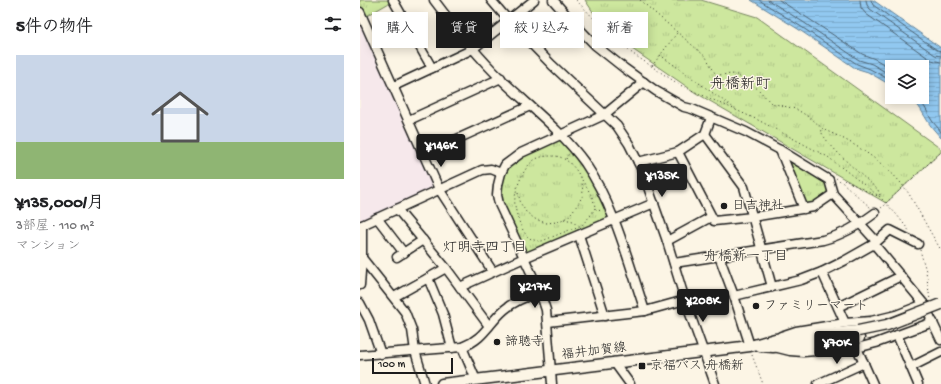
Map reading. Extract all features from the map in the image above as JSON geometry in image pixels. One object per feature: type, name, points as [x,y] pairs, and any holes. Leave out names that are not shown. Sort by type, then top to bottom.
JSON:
[{"type":"main road","name":"福井加賀線","points":[[859,334],[941,304]]},
{"type":"main road","name":"福井加賀線","points":[[442,384],[702,352],[751,351],[774,343],[892,330],[941,311]]},
{"type":"street","points":[[393,0],[432,68]]},
{"type":"street","points":[[434,0],[473,49],[561,135],[587,167],[597,183],[610,210],[645,311]]},
{"type":"street","points":[[491,0],[501,12]]},
{"type":"street","points":[[520,12],[534,0]]},
{"type":"street","points":[[553,0],[596,45],[656,91],[684,107],[746,132],[780,150],[829,180],[833,194],[861,224],[901,276],[927,303],[932,322],[941,340]]},
{"type":"street","points":[[360,12],[440,189],[493,272]]},
{"type":"street","points":[[394,86],[473,49],[500,28]]},
{"type":"street","points":[[536,48],[623,134],[638,162],[667,241],[702,352],[715,384]]},
{"type":"street","points":[[409,120],[501,78]]},
{"type":"street","points":[[552,384],[546,310],[540,292],[499,204],[497,195],[501,173],[505,165],[521,153],[604,115],[644,82]]},
{"type":"street","points":[[424,154],[530,106]]},
{"type":"street","points":[[638,162],[678,152],[705,134],[711,118]]},
{"type":"street","points":[[705,134],[744,187],[772,287]]},
{"type":"street","points":[[780,150],[804,208]]},
{"type":"street","points":[[678,152],[714,221],[752,217],[814,207],[833,194]]},
{"type":"street","points":[[360,285],[362,258],[361,226],[482,170],[491,169],[501,173]]},
{"type":"street","points":[[460,287],[524,258],[578,231],[614,220],[654,203]]},
{"type":"street","points":[[397,209],[446,268],[489,326]]},
{"type":"street","points":[[674,263],[828,239],[845,233],[861,224],[872,213]]},
{"type":"street","points":[[667,241],[711,217]]},
{"type":"street","points":[[378,218],[401,255],[423,240]]},
{"type":"street","points":[[734,296],[756,292],[801,280],[822,272],[844,261],[875,242],[890,230],[918,244]]},
{"type":"street","points":[[578,231],[605,316]]},
{"type":"street","points":[[719,256],[734,296],[751,351]]},
{"type":"street","points":[[362,258],[405,312],[412,330],[415,351],[424,384]]},
{"type":"street","points":[[394,297],[446,268]]},
{"type":"street","points":[[822,272],[845,323]]},
{"type":"street","points":[[838,307],[901,276]]},
{"type":"street","points":[[428,278],[443,314],[452,348]]},
{"type":"street","points":[[360,355],[462,347],[472,343],[504,310],[522,298],[540,292]]},
{"type":"street","points":[[548,322],[645,311],[685,300]]},
{"type":"street","points":[[360,303],[369,320],[381,354]]},
{"type":"street","points":[[774,343],[796,331],[845,323],[870,321],[896,315],[927,303]]},
{"type":"street","points":[[774,343],[790,351],[803,352],[857,348],[876,343],[932,322]]},
{"type":"street","points":[[897,335],[918,384]]},
{"type":"street","points":[[462,347],[476,380]]},
{"type":"street","points":[[857,348],[873,384]]},
{"type":"street","points":[[911,367],[941,352]]},
{"type":"street","points":[[614,362],[630,384]]},
{"type":"street","points":[[818,384],[864,363]]},
{"type":"path","points":[[576,0],[615,39],[651,66],[680,84],[740,112],[828,157],[880,196],[911,234]]},
{"type":"path","points":[[640,0],[706,57],[716,75],[735,74],[758,90],[771,103],[796,109],[812,119],[824,130],[837,135],[854,145],[886,167],[908,193],[941,250]]},
{"type":"path","points":[[651,66],[678,33]]},
{"type":"path","points":[[660,55],[740,112]]},
{"type":"path","points":[[824,130],[821,131],[822,135],[839,154],[878,190],[880,196]]},
{"type":"path","points":[[832,176],[843,182],[871,208],[872,213],[886,203],[941,152]]},
{"type":"path","points":[[543,156],[556,156],[566,160],[575,169],[592,195],[595,208],[578,231],[542,241],[535,240],[528,236],[520,224],[514,204],[517,191],[526,167],[534,160],[543,156]]},
{"type":"path","points":[[517,191],[521,204],[526,212],[535,219],[546,223],[557,222],[568,217],[578,204],[583,195],[582,180]]},
{"type":"path","points":[[843,182],[845,180],[874,195],[880,196]]},
{"type":"path","points":[[595,208],[603,211],[610,210]]},
{"type":"path","points":[[564,219],[573,221],[578,231]]},
{"type":"path","points":[[918,244],[924,258],[926,271],[927,303]]},
{"type":"path","points":[[751,351],[763,384]]},
{"type":"shaded area","points":[[360,22],[434,188],[360,222]]},
{"type":"green space","points":[[360,0],[390,0],[391,2],[363,18],[360,12]]},
{"type":"green space","points":[[585,0],[701,0],[757,17],[941,149],[941,152],[886,203],[696,93],[631,48],[648,48],[648,12],[593,12]]},
{"type":"green space","points":[[561,135],[584,162],[614,220],[526,257],[499,204],[503,175],[518,159]]},
{"type":"green space","points":[[783,152],[828,181],[833,194],[804,209]]},
{"type":"water","points":[[751,0],[873,0],[941,48],[941,138],[917,104],[929,104],[929,60],[885,60],[885,82],[868,72],[855,68],[798,29]]},
{"type":"place","name":"日吉神社","points":[[724,206]]},
{"type":"place","name":"ファミリーマート","points":[[756,306]]},
{"type":"place","name":"諦聴寺","points":[[497,342]]},
{"type":"place","name":"京福バス 舟橋新","points":[[642,366]]},
{"type":"district","name":"舟橋新町","points":[[740,85]]},
{"type":"district","name":"灯明寺四丁目","points":[[485,248]]},
{"type":"district","name":"舟橋新一丁目","points":[[746,257]]}]
